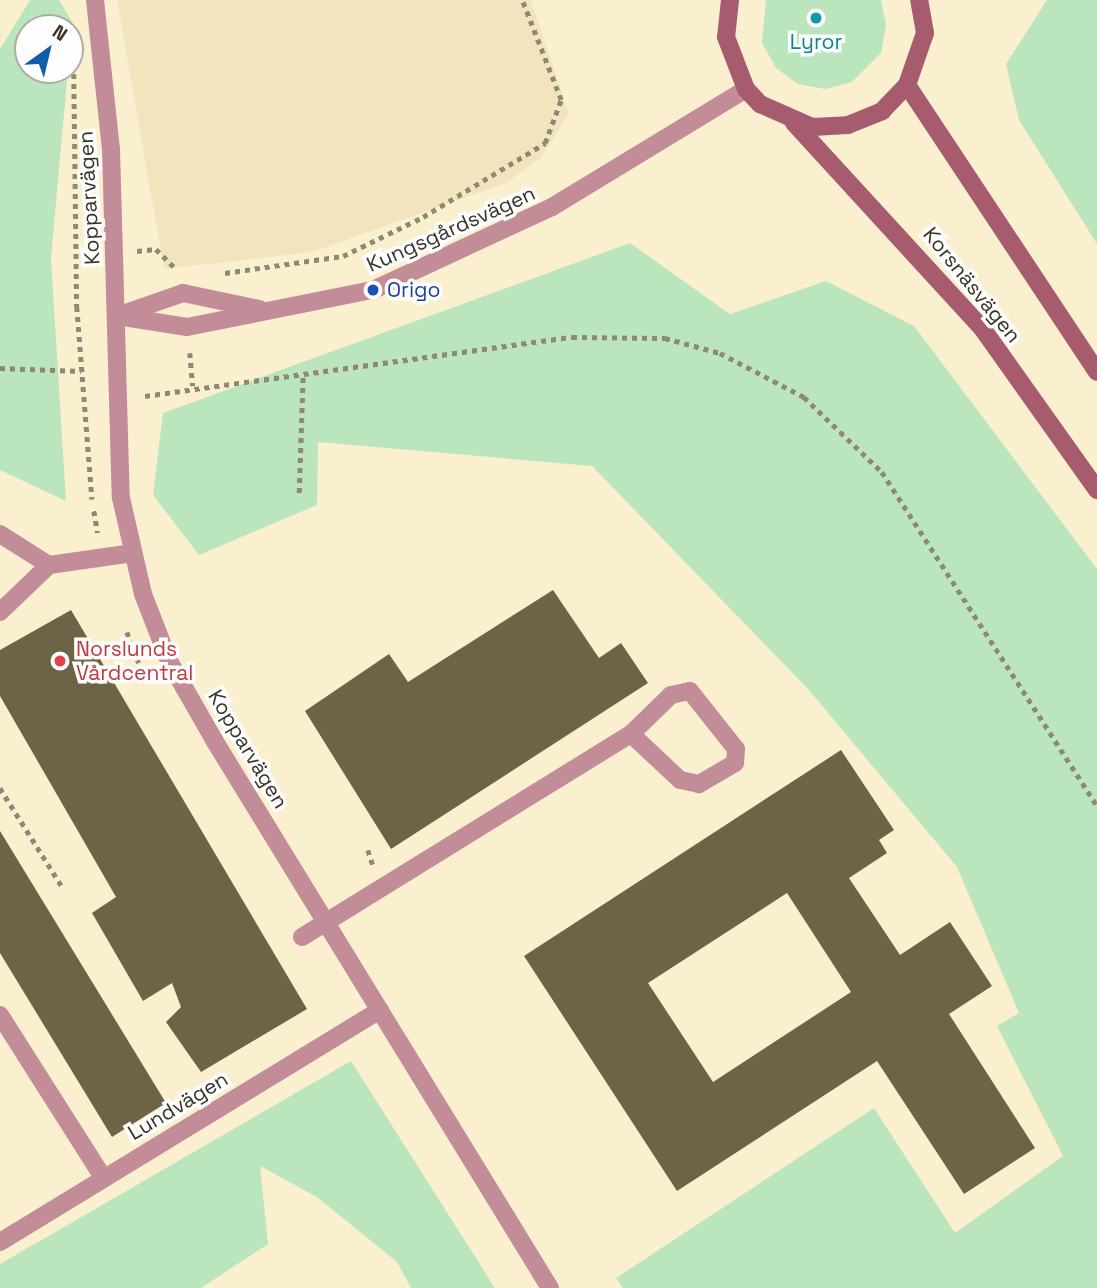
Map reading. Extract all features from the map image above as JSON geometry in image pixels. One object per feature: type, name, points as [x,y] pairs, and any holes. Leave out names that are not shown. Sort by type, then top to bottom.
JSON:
[{"type":"main road","points":[[730,0],[726,37],[746,89]]},
{"type":"main road","points":[[794,123],[848,125],[881,111],[907,85],[925,33],[919,0]]},
{"type":"main road","points":[[907,85],[1097,372]]},
{"type":"main road","name":"Korsnäsvägen","points":[[746,89],[794,123],[982,328],[1097,490]]},
{"type":"street","name":"Kopparvägen","points":[[95,0],[111,149],[121,498],[133,553],[169,661],[550,1288]]},
{"type":"street","name":"Kungsgårdsvägen","points":[[117,316],[187,327],[371,290],[499,236],[746,89]]},
{"type":"street","name":"Kungsgårdsvägen","points":[[117,316],[183,293],[269,312]]},
{"type":"street","points":[[0,534],[49,565]]},
{"type":"street","points":[[0,612],[49,565],[133,553]]},
{"type":"street","points":[[302,937],[631,734],[671,695],[690,691],[736,749],[735,763],[699,784],[680,780],[631,734]]},
{"type":"street","name":"Lundvägen","points":[[0,1242],[380,1010]]},
{"type":"street","points":[[0,1015],[103,1177]]},
{"type":"path","points":[[212,275],[343,256],[423,217],[545,143],[561,100],[522,0]]},
{"type":"path","points":[[73,84],[77,255]]},
{"type":"path","points":[[156,249],[181,272]]},
{"type":"path","points":[[187,327],[193,386],[627,335],[665,338],[759,372],[804,397],[882,472],[1097,806]]},
{"type":"path","points":[[0,368],[81,371]]},
{"type":"path","points":[[299,494],[303,375]]},
{"type":"path","points":[[0,788],[62,888]]},
{"type":"shaded area","points":[[117,0],[531,0],[569,114],[540,159],[506,183],[312,252],[164,269]]},
{"type":"green space","points":[[30,0],[59,0],[67,14],[21,14]]},
{"type":"green space","points":[[766,0],[881,0],[886,25],[881,53],[852,82],[825,89],[798,84],[776,68],[762,43]]},
{"type":"green space","points":[[1047,0],[1097,0],[1097,244],[1019,120],[1006,64]]},
{"type":"green space","points":[[14,26],[14,84],[67,84],[51,258],[66,501],[0,470],[0,49]]},
{"type":"green space","points":[[630,243],[730,314],[826,281],[914,326],[1097,569],[1097,1288],[623,1288],[616,1278],[874,1108],[955,1233],[1063,1156],[997,1026],[1019,1013],[957,867],[809,690],[592,466],[318,442],[317,505],[199,555],[153,495],[163,413]]},
{"type":"green space","points":[[351,1061],[495,1288],[411,1288],[397,1262],[317,1197],[260,1166],[268,1244],[201,1288],[0,1288],[0,1264]]},
{"type":"building","points":[[553,590],[599,658],[621,643],[648,683],[391,849],[305,711],[389,654],[408,682]]},
{"type":"building","points":[[71,610],[307,1009],[201,1072],[166,1022],[181,1007],[172,983],[143,1001],[92,913],[116,897],[0,696],[0,650]]},
{"type":"building","points":[[841,750],[894,830],[879,840],[887,853],[849,878],[900,955],[950,922],[992,986],[949,1014],[1035,1148],[964,1194],[877,1061],[677,1191],[524,956]],"holes":[[[787,893],[851,992],[713,1082],[648,983]]]},
{"type":"building","points":[[0,831],[166,1103],[112,1137],[0,953]]},
{"type":"place","name":"Lyror","points":[[816,18]]},
{"type":"place","name":"Origo","points":[[373,290]]},
{"type":"place","name":"Norslunds Vårdcentral","points":[[60,661]]}]
